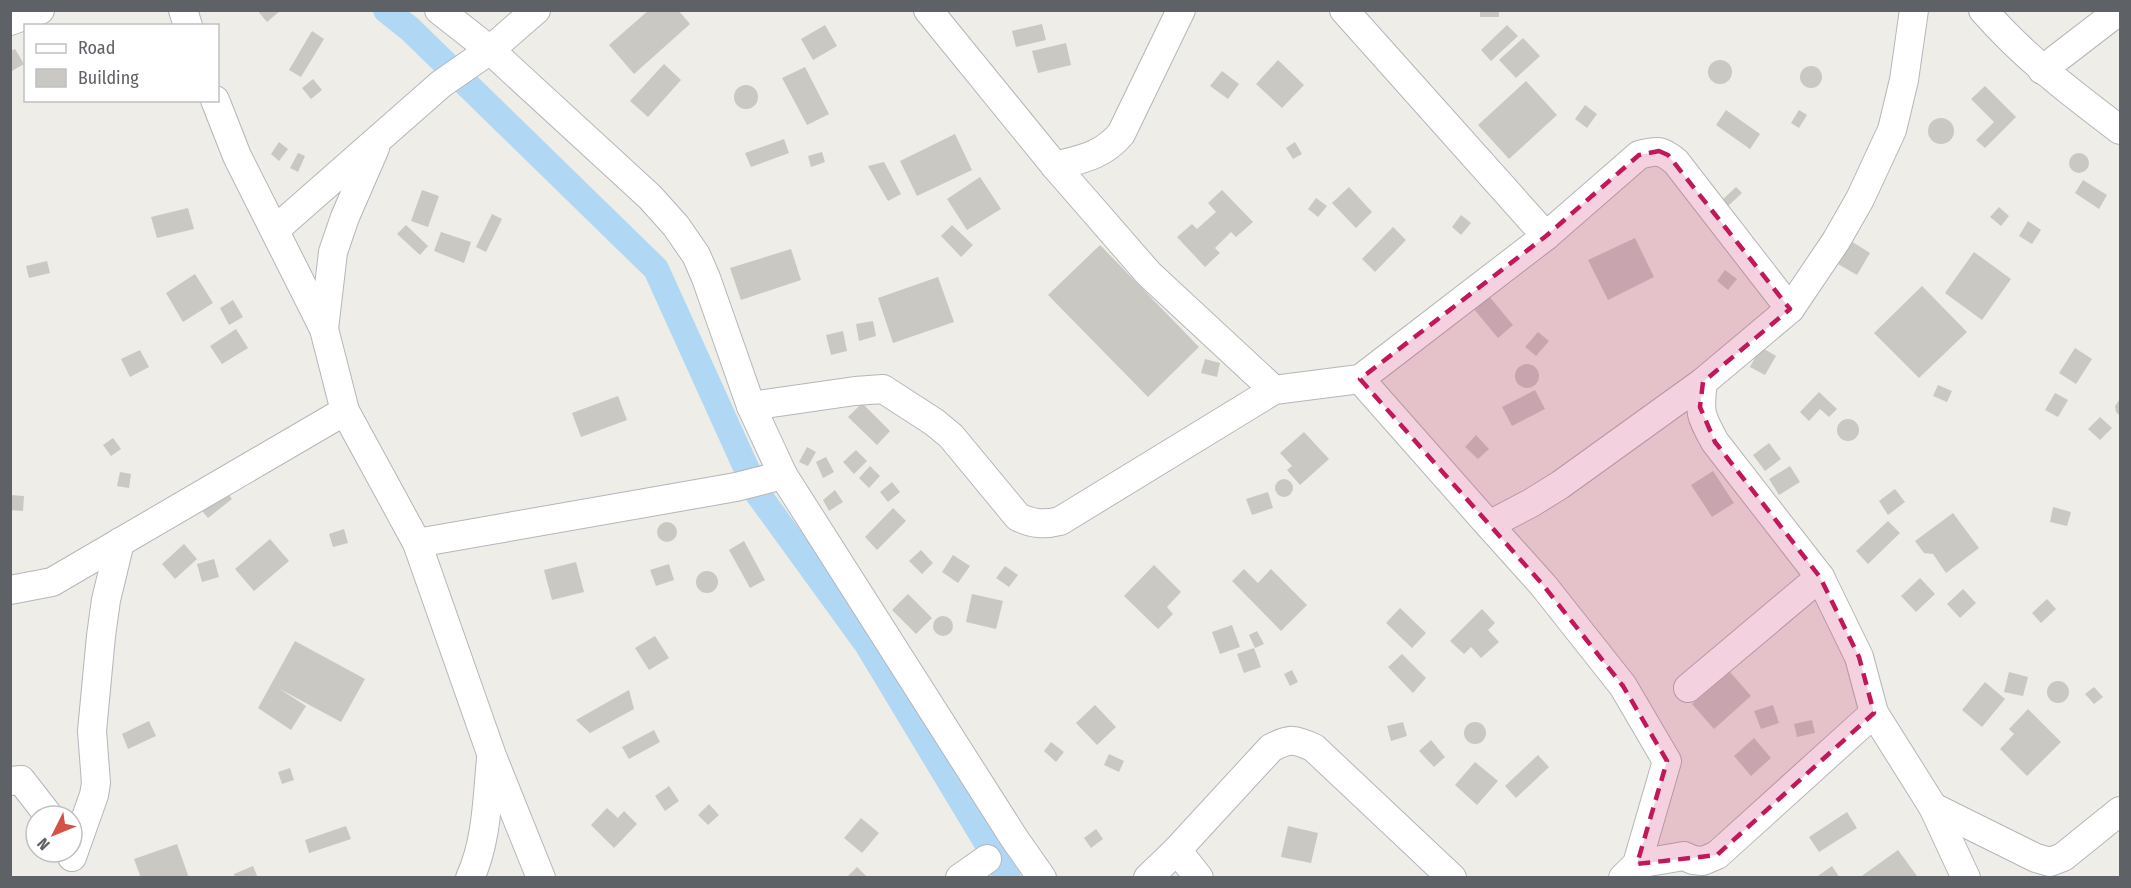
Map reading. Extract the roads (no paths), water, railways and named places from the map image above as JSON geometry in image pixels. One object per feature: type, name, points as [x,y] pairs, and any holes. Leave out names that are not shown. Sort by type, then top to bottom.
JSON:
[{"type":"street","points":[[10,21],[40,10]]},
{"type":"street","points":[[439,10],[490,50],[650,197],[676,226],[696,255],[706,278],[751,406],[783,475],[1014,838],[1042,878]]},
{"type":"street","points":[[276,229],[441,84],[490,50],[536,10]]},
{"type":"street","points":[[928,10],[1055,166],[1149,274],[1274,390]]},
{"type":"street","points":[[1344,10],[1546,236]]},
{"type":"street","points":[[1489,525],[1560,485],[1703,382],[1790,309],[1836,241],[1860,199],[1892,130],[1904,80],[1914,10]]},
{"type":"street","points":[[1983,10],[2013,44],[2042,70],[2121,130]]},
{"type":"street","points":[[2042,70],[2120,10]]},
{"type":"street","points":[[1055,166],[1096,154],[1110,146],[1121,134],[1183,15]]},
{"type":"street","points":[[216,102],[237,156],[276,229],[324,329],[345,411],[417,543],[492,756],[541,878]]},
{"type":"street","points":[[324,329],[333,252],[378,140]]},
{"type":"street","points":[[751,406],[883,389],[934,422],[951,436],[1018,517],[1030,523],[1045,525],[1060,521],[1274,390],[1360,379],[1546,236],[1639,155],[1659,151],[1676,162],[1790,309]]},
{"type":"street","points":[[1360,379],[1543,585],[1623,686],[1667,761],[1630,871]]},
{"type":"street","points":[[1703,382],[1700,407],[1705,424],[1715,442],[1820,577],[1859,657],[1874,713],[1933,807],[1966,878]]},
{"type":"street","points":[[10,590],[52,582],[345,411]]},
{"type":"street","points":[[417,543],[736,487],[783,475]]},
{"type":"street","points":[[84,828],[96,783],[92,731],[106,600],[120,542]]},
{"type":"street","points":[[1689,688],[1820,577]]},
{"type":"street","points":[[1699,878],[1717,855],[1874,713]]},
{"type":"street","points":[[1148,878],[1177,850],[1271,748],[1284,741],[1297,740],[1314,748],[1452,878]]},
{"type":"street","points":[[470,878],[478,859],[484,830],[492,756]]},
{"type":"street","points":[[10,781],[21,780],[40,804]]},
{"type":"street","points":[[1933,807],[2036,858],[2050,862],[2063,857],[2121,811]]},
{"type":"street","points":[[2086,838],[2121,838]]},
{"type":"street","points":[[1177,850],[1199,878]]},
{"type":"street","points":[[1630,871],[1684,856],[1703,861],[1717,855]]},
{"type":"street","points":[[960,878],[987,859]]},
{"type":"waterway","points":[[386,10],[410,29],[656,269],[758,494],[867,644],[1008,878]]}]
